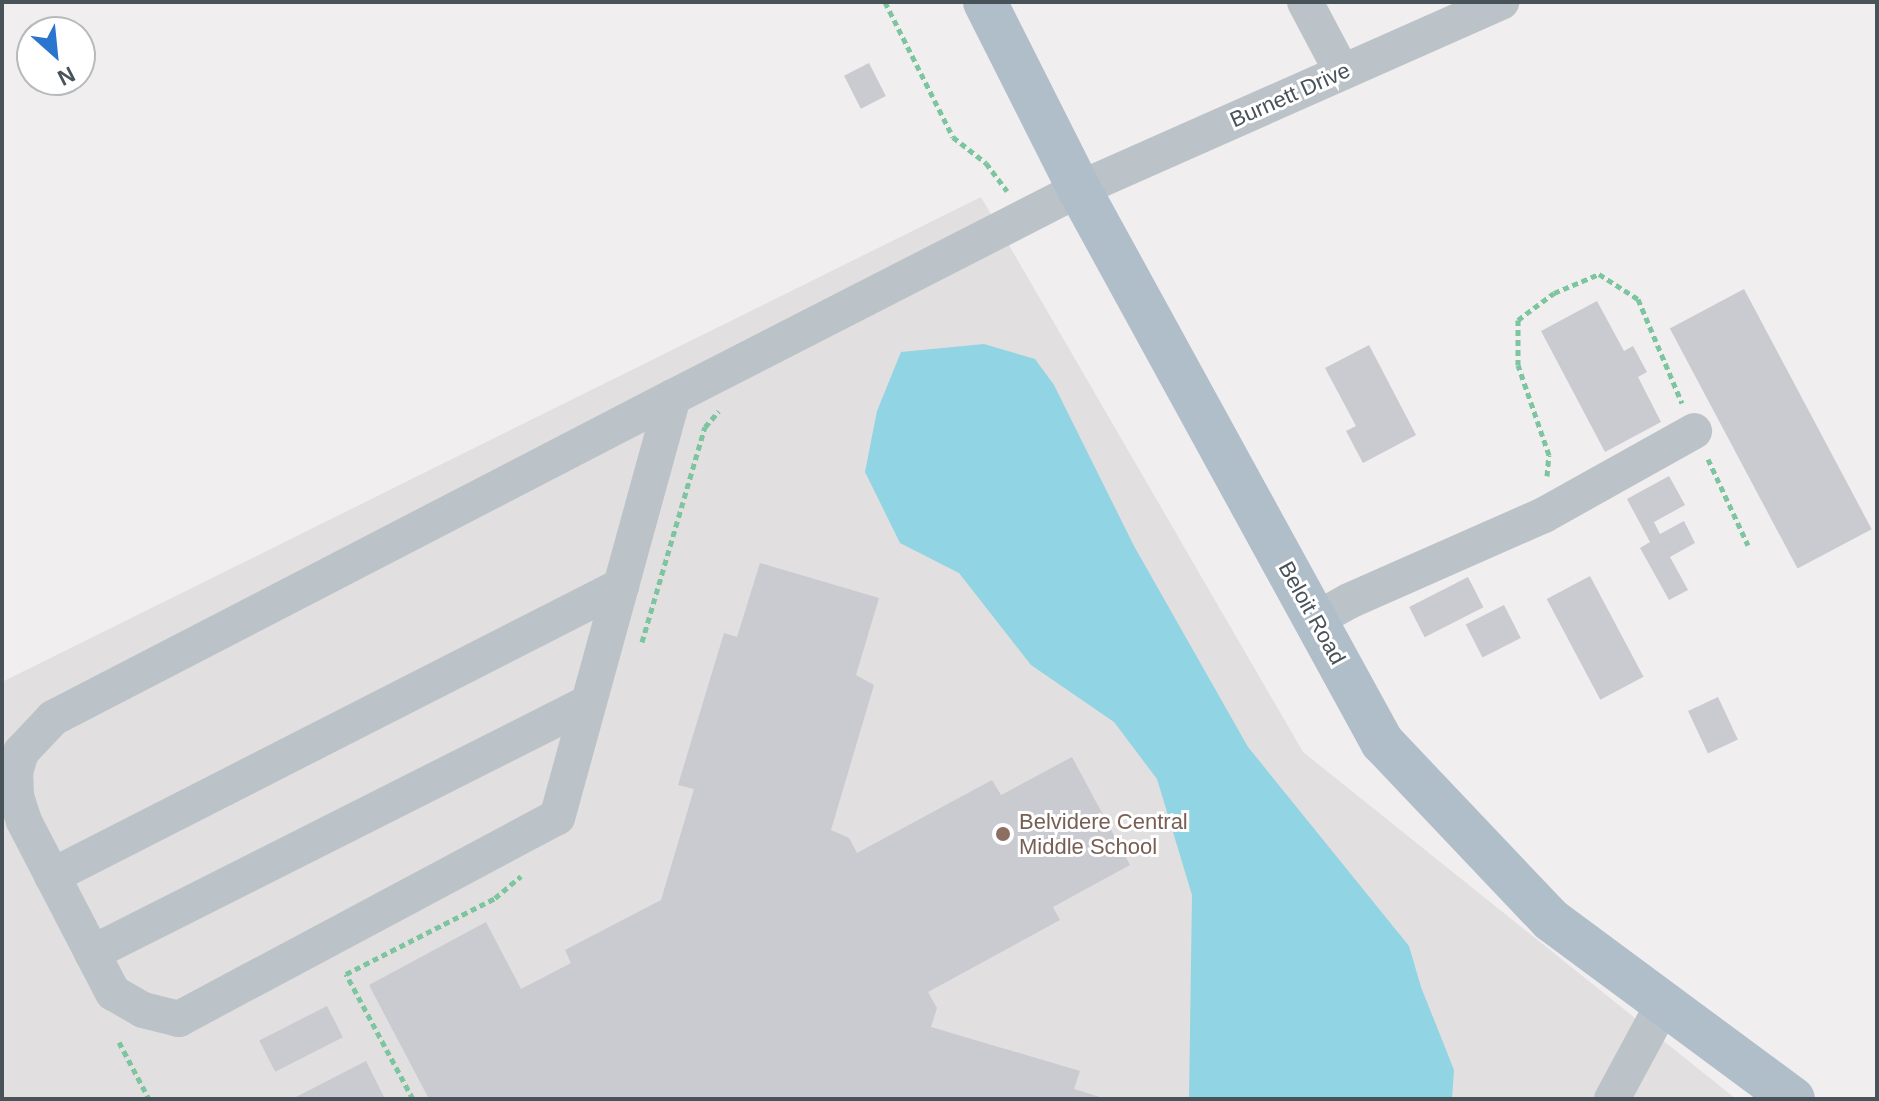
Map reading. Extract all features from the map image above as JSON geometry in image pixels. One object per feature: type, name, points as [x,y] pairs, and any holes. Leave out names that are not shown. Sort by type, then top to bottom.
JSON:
[{"type":"main road","name":"Beloit Road","points":[[985,2],[1079,189],[1382,742],[1551,920],[1793,1099]]},
{"type":"street","points":[[1305,2],[1342,72]]},
{"type":"street","name":"Burnett Drive","points":[[588,703],[557,817],[179,1019],[143,1010],[113,993],[24,821],[16,796],[15,772],[21,752],[53,718],[1079,189],[1501,2]]},
{"type":"street","points":[[92,953],[588,703],[673,397]]},
{"type":"street","points":[[1315,620],[1349,601],[1544,515],[1694,431]]},
{"type":"street","points":[[52,876],[621,586]]},
{"type":"street","points":[[1612,1099],[1664,1003]]},
{"type":"path","points":[[885,2],[953,137],[986,163],[1026,216]]},
{"type":"path","points":[[1544,515],[1549,455],[1518,365],[1518,320],[1554,293],[1599,274],[1638,299],[1694,431],[1748,545]]},
{"type":"path","points":[[119,1042],[149,1099]]},
{"type":"shaded area","points":[[981,197],[1303,752],[1736,1099],[2,1099],[2,682]]},
{"type":"water","points":[[984,344],[1035,359],[1054,385],[1134,546],[1248,747],[1409,946],[1421,987],[1454,1070],[1452,1099],[1189,1099],[1192,895],[1157,779],[1114,722],[1031,665],[959,573],[900,543],[865,472],[877,411],[901,352]]},
{"type":"building","points":[[869,63],[886,96],[861,109],[844,76]]},
{"type":"building","points":[[1744,289],[1872,529],[1798,569],[1670,328]]},
{"type":"building","points":[[1597,301],[1624,351],[1633,346],[1647,372],[1638,377],[1661,422],[1605,452],[1541,331]]},
{"type":"building","points":[[1369,345],[1416,435],[1363,463],[1346,431],[1356,426],[1325,368]]},
{"type":"building","points":[[1669,476],[1685,505],[1654,522],[1660,534],[1684,521],[1695,543],[1670,557],[1688,590],[1669,600],[1640,548],[1650,542],[1627,499]]},
{"type":"building","name":"Belvidere Central Middle School","points":[[760,563],[879,598],[856,675],[874,685],[831,830],[849,838],[857,853],[992,780],[1001,795],[1072,757],[1130,865],[1053,907],[1060,920],[928,992],[937,1008],[931,1027],[1080,1071],[1074,1089],[1106,1099],[429,1099],[369,985],[486,922],[521,989],[571,963],[565,950],[661,900],[694,789],[678,785],[724,633],[737,637]]},
{"type":"building","points":[[1590,576],[1644,677],[1600,700],[1547,599]]},
{"type":"building","points":[[1468,577],[1483,607],[1425,637],[1409,607]]},
{"type":"building","points":[[1504,605],[1521,638],[1482,657],[1466,625]]},
{"type":"building","points":[[1718,697],[1738,740],[1708,754],[1688,711]]},
{"type":"building","points":[[327,1006],[343,1037],[275,1072],[259,1041]]},
{"type":"building","points":[[366,1061],[385,1099],[297,1099],[296,1097]]},
{"type":"place","name":"Belvidere Central Middle School","points":[[1003,834]]}]
